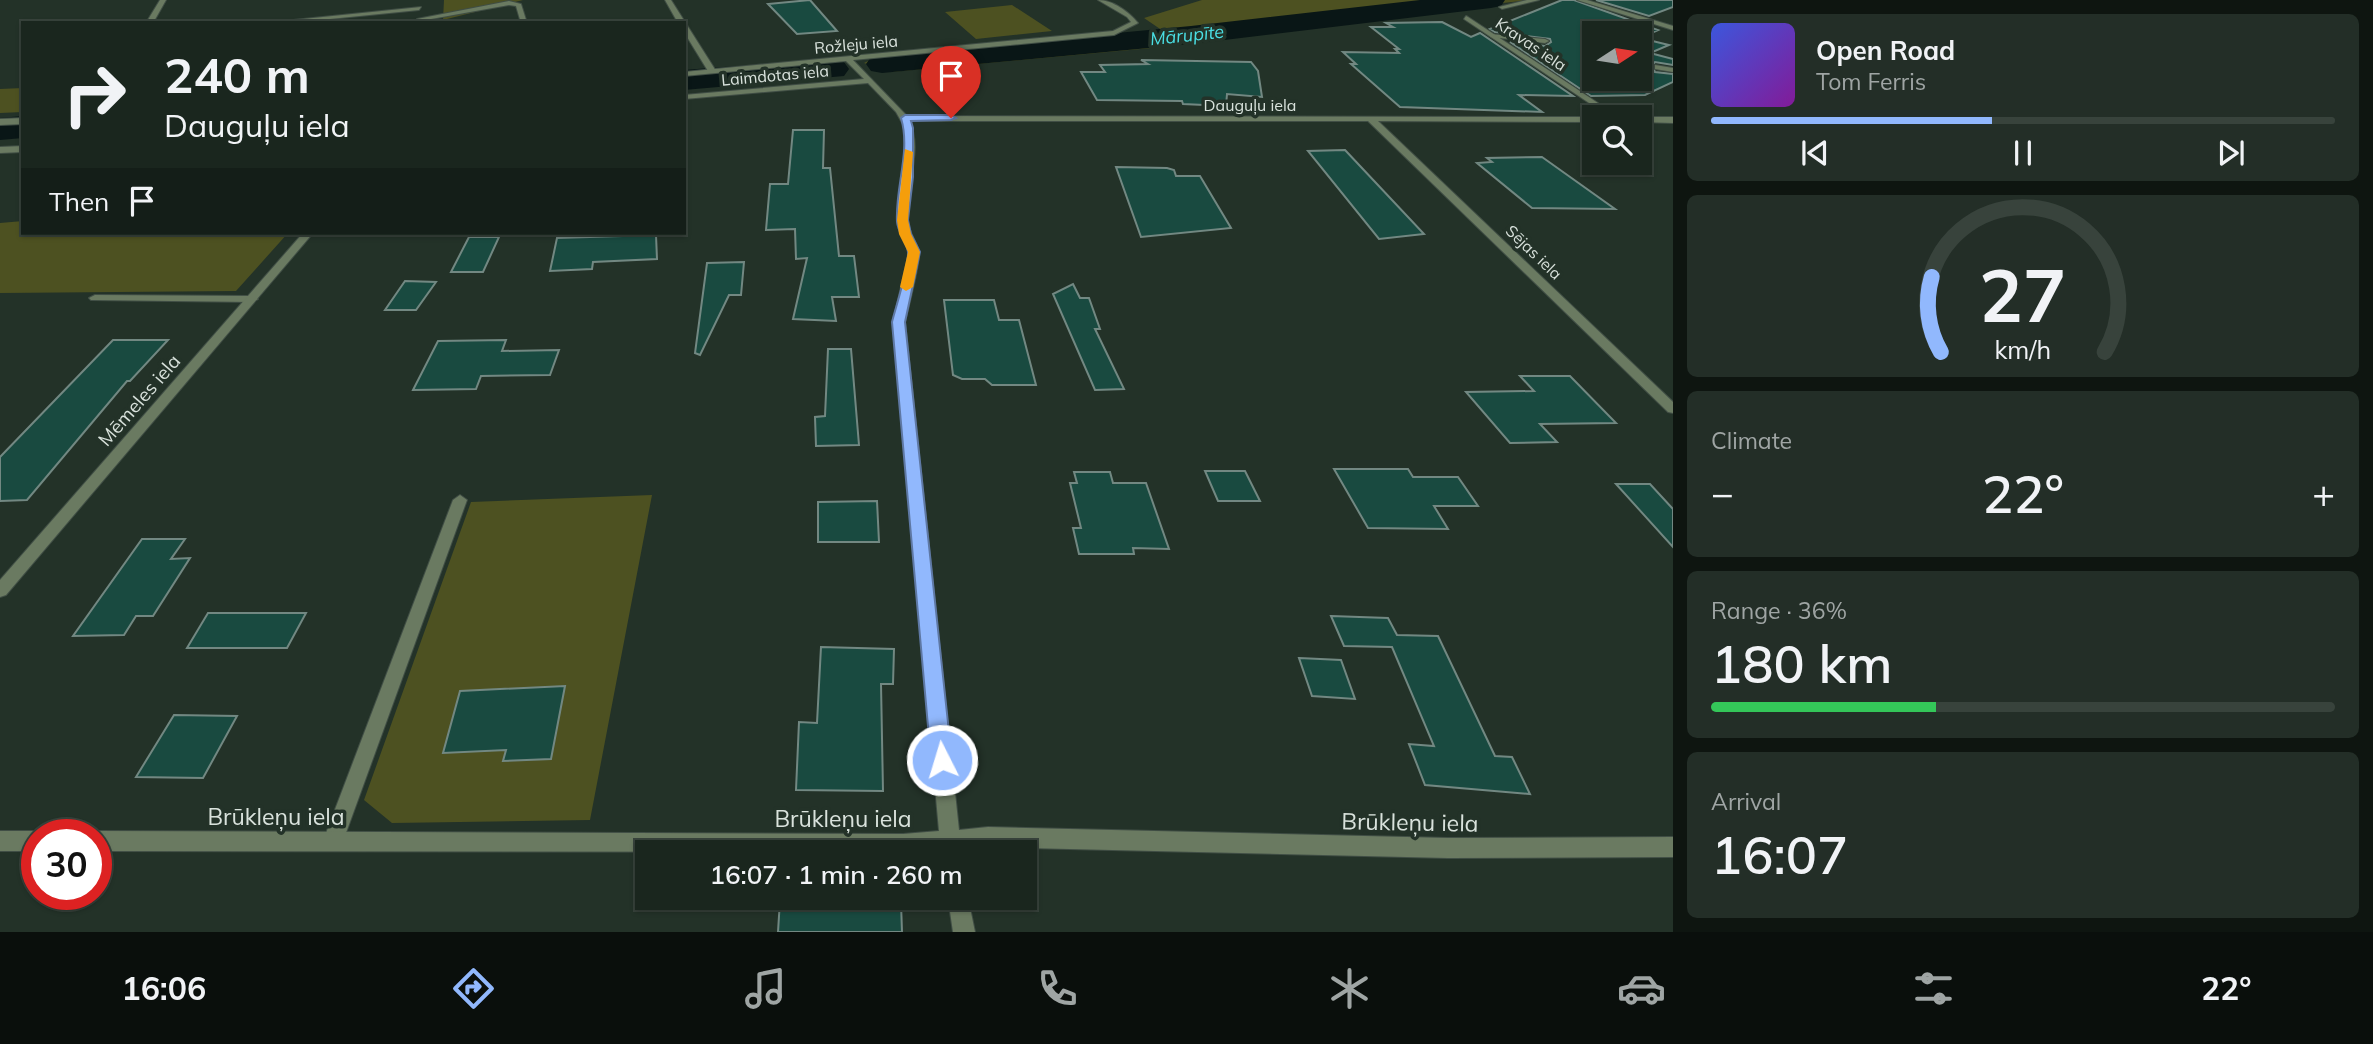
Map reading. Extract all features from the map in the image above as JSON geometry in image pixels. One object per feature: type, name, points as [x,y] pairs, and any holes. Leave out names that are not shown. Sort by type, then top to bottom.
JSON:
[{"type":"street","points":[[150,21],[163,0]]},
{"type":"street","points":[[668,0],[681,21]]},
{"type":"street","name":"Rožleju iela","points":[[686,74],[1114,33],[1130,28],[1135,23],[1101,0]]},
{"type":"street","name":"Kravas iela","points":[[1502,7],[1536,0]]},
{"type":"street","points":[[1580,0],[1673,28]]},
{"type":"street","points":[[283,21],[419,4],[420,21],[509,4],[519,5],[523,21]]},
{"type":"street","name":"Kravas iela","points":[[1466,19],[1597,105]]},
{"type":"street","points":[[686,29],[712,71]]},
{"type":"street","points":[[1491,34],[1545,41]]},
{"type":"street","points":[[848,59],[905,118],[909,128],[908,177],[902,220],[905,234],[914,252],[899,322],[949,840]]},
{"type":"street","points":[[1658,67],[1673,70]]},
{"type":"street","name":"Laimdotas iela","points":[[686,97],[868,81]]},
{"type":"street","name":"Dauguļu iela","points":[[905,118],[1582,120]]},
{"type":"street","name":"Sējas iela","points":[[1371,119],[1673,409]]},
{"type":"street","points":[[1652,120],[1673,120]]},
{"type":"street","points":[[0,122],[21,121]]},
{"type":"street","points":[[0,150],[21,149]]},
{"type":"street","name":"Mēmeles iela","points":[[0,591],[305,235]]},
{"type":"street","points":[[95,298],[251,299]]},
{"type":"street","points":[[333,841],[460,500]]},
{"type":"street","name":"Brūkleņu iela","points":[[975,840],[988,837],[1448,848],[1673,847]]},
{"type":"street","points":[[0,841],[21,841]]},
{"type":"street","name":"Brūkleņu iela","points":[[112,841],[635,843]]},
{"type":"street","points":[[959,910],[964,932]]},
{"type":"green space","points":[[444,0],[523,0],[443,20]]},
{"type":"green space","points":[[1202,0],[1438,0],[1410,5],[1448,0],[1530,0],[1391,15],[1173,46],[891,72],[864,63],[870,60],[1166,33],[1144,18]]},
{"type":"green space","points":[[1012,5],[1052,31],[976,39],[945,12]]},
{"type":"green space","points":[[21,88],[21,112],[0,113],[0,89]]},
{"type":"green space","points":[[21,221],[21,235],[286,235],[236,291],[0,293],[0,223]]},
{"type":"green space","points":[[652,495],[590,820],[392,823],[364,800],[471,502]]},
{"type":"building","points":[[810,0],[837,31],[797,34],[768,4]]},
{"type":"building","points":[[1562,0],[1574,0],[1633,21],[1582,21],[1582,90],[1510,42],[1545,46],[1551,42],[1550,39],[1495,32],[1490,29]]},
{"type":"building","points":[[1596,0],[1673,0],[1673,7],[1649,16]]},
{"type":"building","points":[[1442,22],[1471,37],[1480,33],[1573,96],[1519,95],[1542,112],[1400,107],[1351,64],[1356,64],[1343,52],[1399,53],[1395,49],[1399,49],[1371,27],[1393,27],[1386,23]]},
{"type":"building","points":[[1652,41],[1669,45],[1652,52]]},
{"type":"building","points":[[1652,54],[1673,59],[1673,65],[1655,62],[1652,65]]},
{"type":"building","points":[[1141,60],[1251,62],[1258,71],[1262,97],[1227,94],[1226,106],[1183,104],[1182,101],[1097,100],[1081,72],[1105,72],[1100,65],[1148,64]]},
{"type":"building","points":[[1652,65],[1655,72],[1673,74],[1673,82],[1645,95],[1591,96],[1584,91],[1652,91]]},
{"type":"building","points":[[793,130],[824,130],[823,168],[830,168],[839,256],[854,256],[859,297],[832,297],[836,321],[793,319],[807,258],[796,259],[795,229],[766,230],[770,184],[788,184]]},
{"type":"building","points":[[1345,150],[1424,234],[1379,239],[1308,151]]},
{"type":"building","points":[[1542,157],[1615,209],[1532,208],[1477,163],[1492,162],[1487,158]]},
{"type":"building","points":[[1116,167],[1167,168],[1174,170],[1176,176],[1200,176],[1231,228],[1141,237]]},
{"type":"building","points":[[656,235],[657,259],[593,262],[592,269],[550,271],[557,238]]},
{"type":"building","points":[[469,237],[499,237],[483,272],[451,272]]},
{"type":"building","points":[[744,262],[741,295],[729,295],[700,355],[695,353],[707,263]]},
{"type":"building","points":[[405,281],[436,282],[416,310],[385,310]]},
{"type":"building","points":[[1073,284],[1080,298],[1089,298],[1100,329],[1095,329],[1124,389],[1095,390],[1053,294]]},
{"type":"building","points":[[944,300],[994,300],[999,320],[1019,320],[1036,385],[992,385],[985,379],[962,379],[953,375]]},
{"type":"building","points":[[113,340],[168,340],[130,381],[127,381],[27,500],[0,501],[0,457]]},
{"type":"building","points":[[506,340],[502,351],[559,350],[550,375],[481,376],[476,389],[413,390],[438,341]]},
{"type":"building","points":[[828,349],[851,349],[859,445],[816,446],[815,417],[825,416]]},
{"type":"building","points":[[1520,376],[1570,376],[1616,423],[1540,424],[1557,442],[1510,443],[1466,392],[1534,391]]},
{"type":"building","points":[[1334,469],[1408,469],[1413,477],[1458,477],[1478,506],[1434,506],[1448,529],[1368,528]]},
{"type":"building","points":[[1205,471],[1245,471],[1260,501],[1218,501]]},
{"type":"building","points":[[1074,472],[1110,472],[1113,483],[1146,483],[1169,549],[1133,548],[1134,554],[1079,554],[1073,528],[1081,528],[1070,483],[1077,483]]},
{"type":"building","points":[[1616,484],[1650,484],[1673,509],[1673,547]]},
{"type":"building","points":[[877,501],[879,542],[818,542],[818,502]]},
{"type":"building","points":[[142,539],[185,539],[171,559],[190,558],[153,616],[136,616],[124,635],[73,636]]},
{"type":"building","points":[[208,613],[306,613],[287,648],[187,648]]},
{"type":"building","points":[[1331,616],[1388,618],[1397,635],[1438,636],[1495,756],[1512,757],[1530,794],[1425,785],[1409,744],[1434,746],[1392,647],[1344,646]]},
{"type":"building","points":[[821,647],[894,649],[893,684],[881,684],[883,791],[796,790],[799,722],[817,723]]},
{"type":"building","points":[[1299,658],[1341,660],[1355,699],[1312,696]]},
{"type":"building","points":[[565,686],[551,759],[503,761],[506,750],[443,753],[460,691]]},
{"type":"building","points":[[174,715],[237,716],[203,778],[136,777]]},
{"type":"building","points":[[779,910],[901,910],[902,932],[778,932]]},
{"type":"waterway","name":"Mārupīte","points":[[882,64],[1191,35],[1491,0]]},
{"type":"waterway","name":"Mārupīte","points":[[686,80],[833,69]]},
{"type":"waterway","name":"Mārupīte","points":[[0,129],[21,127]]},
{"type":"slow traffic","points":[[906,287],[914,252],[905,234],[902,220],[908,177],[908,152]]},
{"type":"route","points":[[942,760],[899,322],[914,252],[905,234],[902,220],[908,177],[909,128],[905,118],[951,118]]}]
